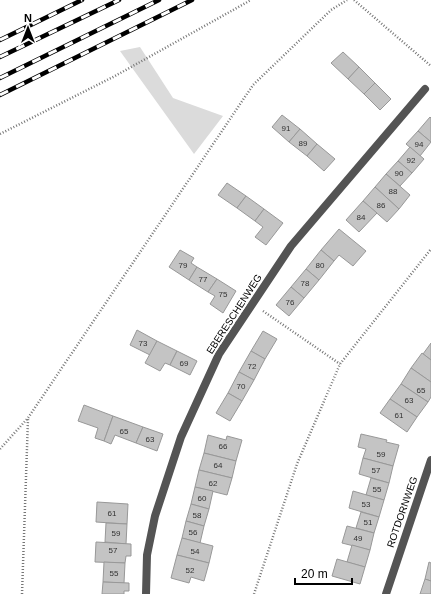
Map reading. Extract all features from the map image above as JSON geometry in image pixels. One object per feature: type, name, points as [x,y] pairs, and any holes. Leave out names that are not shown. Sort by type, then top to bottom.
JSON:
[{"type":"street","name":"EBERESCHENWEG","points":[[146,594],[147,555],[155,516],[181,437],[219,354],[291,246],[425,89]]},
{"type":"street","name":"ROTDORNWEG","points":[[386,594],[431,460]]},
{"type":"path","points":[[0,134],[115,76],[251,0]]},
{"type":"path","points":[[0,449],[28,418],[253,85],[331,10],[347,0]]},
{"type":"path","points":[[354,0],[431,66]]},
{"type":"path","points":[[254,594],[297,464],[340,364],[431,249]]},
{"type":"path","points":[[252,304],[340,364]]},
{"type":"path","points":[[22,594],[28,418]]},
{"type":"shaded area","points":[[140,47],[173,98],[223,116],[194,154],[120,51]]},
{"type":"building","points":[[343,52],[359,67],[348,79],[331,63]]},
{"type":"building","points":[[359,67],[375,83],[364,94],[348,79]]},
{"type":"building","points":[[375,83],[391,99],[380,110],[364,94]]},
{"type":"building","points":[[282,115],[300,129],[289,142],[272,127]]},
{"type":"building","points":[[430,117],[431,118],[431,142],[418,131]]},
{"type":"building","points":[[300,129],[317,144],[307,156],[289,142]]},
{"type":"building","points":[[418,131],[431,142],[420,156],[406,144]]},
{"type":"building","points":[[317,144],[335,159],[324,171],[307,156]]},
{"type":"building","points":[[410,147],[424,159],[412,173],[398,161]]},
{"type":"building","points":[[398,161],[412,173],[400,186],[386,174]]},
{"type":"building","points":[[386,174],[410,195],[399,209],[375,187]]},
{"type":"building","points":[[227,183],[246,196],[237,208],[218,195]]},
{"type":"building","points":[[375,187],[399,209],[387,222],[363,201]]},
{"type":"building","points":[[246,196],[264,209],[255,221],[237,208]]},
{"type":"building","points":[[363,201],[377,213],[359,232],[346,220]]},
{"type":"building","points":[[264,209],[283,223],[266,245],[255,237],[263,227],[255,221]]},
{"type":"building","points":[[339,229],[366,251],[353,266],[339,255],[334,261],[321,250]]},
{"type":"building","points":[[180,250],[194,258],[191,263],[197,267],[189,280],[169,267]]},
{"type":"building","points":[[321,250],[334,261],[319,280],[306,269]]},
{"type":"building","points":[[197,267],[217,279],[208,292],[189,280]]},
{"type":"building","points":[[306,269],[319,280],[304,298],[291,287]]},
{"type":"building","points":[[217,279],[236,291],[223,313],[210,304],[215,296],[208,292]]},
{"type":"building","points":[[291,287],[304,298],[289,316],[276,305]]},
{"type":"building","points":[[137,330],[157,341],[150,355],[130,345]]},
{"type":"building","points":[[263,331],[277,339],[265,359],[251,351]]},
{"type":"building","points":[[157,341],[177,351],[170,365],[165,363],[160,371],[145,363]]},
{"type":"building","points":[[431,343],[431,360],[423,354]]},
{"type":"building","points":[[177,351],[197,361],[190,375],[170,365]]},
{"type":"building","points":[[251,351],[265,359],[254,380],[239,372]]},
{"type":"building","points":[[422,353],[431,360],[431,382],[411,368]]},
{"type":"building","points":[[411,368],[431,382],[431,397],[428,402],[401,384]]},
{"type":"building","points":[[239,372],[254,380],[242,401],[228,393]]},
{"type":"building","points":[[401,384],[428,402],[417,417],[390,399]]},
{"type":"building","points":[[228,393],[242,401],[230,421],[216,413]]},
{"type":"building","points":[[390,399],[417,417],[407,432],[380,413]]},
{"type":"building","points":[[84,405],[113,416],[104,441],[95,438],[98,428],[78,421]]},
{"type":"building","points":[[113,416],[143,427],[136,443],[115,435],[111,444],[104,441]]},
{"type":"building","points":[[143,427],[163,434],[157,451],[136,443]]},
{"type":"building","points":[[361,434],[387,440],[386,442],[399,445],[393,466],[363,458],[366,449],[358,447]]},
{"type":"building","points":[[208,435],[226,440],[227,436],[242,440],[236,461],[204,453]]},
{"type":"building","points":[[204,453],[236,461],[232,478],[199,470]]},
{"type":"building","points":[[363,458],[393,466],[389,483],[359,474]]},
{"type":"building","points":[[199,470],[232,478],[227,495],[195,487]]},
{"type":"building","points":[[371,478],[389,483],[384,500],[366,495]]},
{"type":"building","points":[[195,487],[213,491],[209,509],[191,504]]},
{"type":"building","points":[[353,491],[384,500],[379,517],[349,508]]},
{"type":"building","points":[[97,502],[128,504],[127,524],[96,522]]},
{"type":"building","points":[[191,504],[209,509],[204,526],[186,521]]},
{"type":"building","points":[[361,512],[379,517],[374,533],[356,528]]},
{"type":"building","points":[[186,521],[204,526],[200,543],[182,538]]},
{"type":"building","points":[[106,523],[127,524],[126,544],[105,542]]},
{"type":"building","points":[[347,526],[374,533],[370,550],[342,543]]},
{"type":"building","points":[[182,538],[213,546],[209,563],[177,555]]},
{"type":"building","points":[[96,542],[131,544],[131,556],[126,556],[125,563],[95,562]]},
{"type":"building","points":[[352,545],[370,550],[365,567],[347,562]]},
{"type":"building","points":[[177,555],[209,563],[204,581],[191,577],[189,583],[171,578]]},
{"type":"building","points":[[337,559],[365,567],[360,584],[332,576]]},
{"type":"building","points":[[104,562],[125,563],[124,583],[103,582]]},
{"type":"building","points":[[429,562],[431,563],[431,581],[425,579]]},
{"type":"building","points":[[425,579],[431,581],[431,594],[420,594]]},
{"type":"building","points":[[103,582],[129,583],[129,591],[124,591],[124,594],[102,594]]},
{"type":"railway","points":[[0,40],[82,0]]},
{"type":"railway","points":[[0,57],[119,0]]},
{"type":"railway","points":[[0,78],[159,0]]},
{"type":"railway","points":[[0,95],[192,0]]}]
